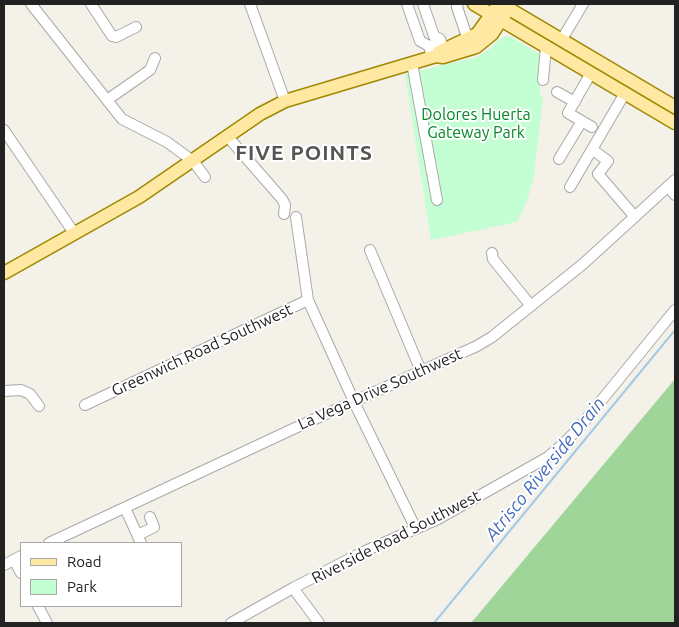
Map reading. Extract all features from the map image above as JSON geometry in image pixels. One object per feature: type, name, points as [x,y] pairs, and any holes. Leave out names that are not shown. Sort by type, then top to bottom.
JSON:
[{"type":"main road","points":[[474,4],[500,10],[562,39],[675,106]]},
{"type":"main road","points":[[432,53],[443,57],[476,47],[489,38],[500,10]]},
{"type":"main road","points":[[4,273],[139,197],[260,114],[285,101],[412,63],[432,53],[468,40],[477,34],[500,10]]},
{"type":"main road","points":[[500,10],[546,47],[625,93],[674,118]]},
{"type":"street","points":[[31,4],[122,119],[167,142],[193,161],[204,178]]},
{"type":"street","points":[[91,4],[112,36],[116,37],[136,27]]},
{"type":"street","points":[[250,4],[285,101]]},
{"type":"street","points":[[408,4],[420,41],[432,53],[441,42],[440,39],[434,36],[423,4]]},
{"type":"street","points":[[458,4],[468,40]]},
{"type":"street","points":[[562,39],[584,4]]},
{"type":"street","points":[[543,80],[546,47]]},
{"type":"street","points":[[107,100],[150,70],[155,58]]},
{"type":"street","points":[[412,63],[436,200]]},
{"type":"street","points":[[591,74],[568,112],[592,127]]},
{"type":"street","points":[[557,92],[575,102]]},
{"type":"street","points":[[570,187],[625,93]]},
{"type":"street","points":[[559,160],[582,121]]},
{"type":"street","points":[[4,130],[74,233]]},
{"type":"street","points":[[228,136],[282,199],[285,205],[284,214]]},
{"type":"street","points":[[593,150],[608,160],[598,174]]},
{"type":"street","points":[[584,166],[598,174],[635,217]]},
{"type":"street","points":[[672,183],[675,195]]},
{"type":"street","name":"La Vega Drive Southwest","points":[[51,542],[492,337],[583,264],[672,183]]},
{"type":"street","points":[[296,218],[308,300]]},
{"type":"street","points":[[370,250],[422,371]]},
{"type":"street","points":[[492,253],[493,259],[530,306]]},
{"type":"street","name":"Greenwich Road Southwest","points":[[85,405],[308,300],[416,529]]},
{"type":"street","name":"Riverside Road Southwest","points":[[238,621],[293,588],[363,552],[438,519],[548,457],[579,428],[675,310]]},
{"type":"street","points":[[4,391],[21,390],[30,394],[39,406]]},
{"type":"street","points":[[125,508],[139,539],[154,527],[150,517]]},
{"type":"street","points":[[10,561],[20,572]]},
{"type":"street","points":[[293,588],[319,623]]},
{"type":"street","points":[[39,607],[48,623]]},
{"type":"green space","name":"Dolores Huerta Gateway Park","points":[[509,36],[541,55],[540,93],[543,98],[534,176],[527,201],[517,222],[431,240],[405,74],[477,57],[490,49],[502,37]]},
{"type":"green space","points":[[675,379],[675,623],[471,623]]},
{"type":"waterway","name":"Atrisco Riverside Drain","points":[[434,623],[675,330]]},
{"type":"district","name":"FIVE POINTS","points":[[304,153]]}]
